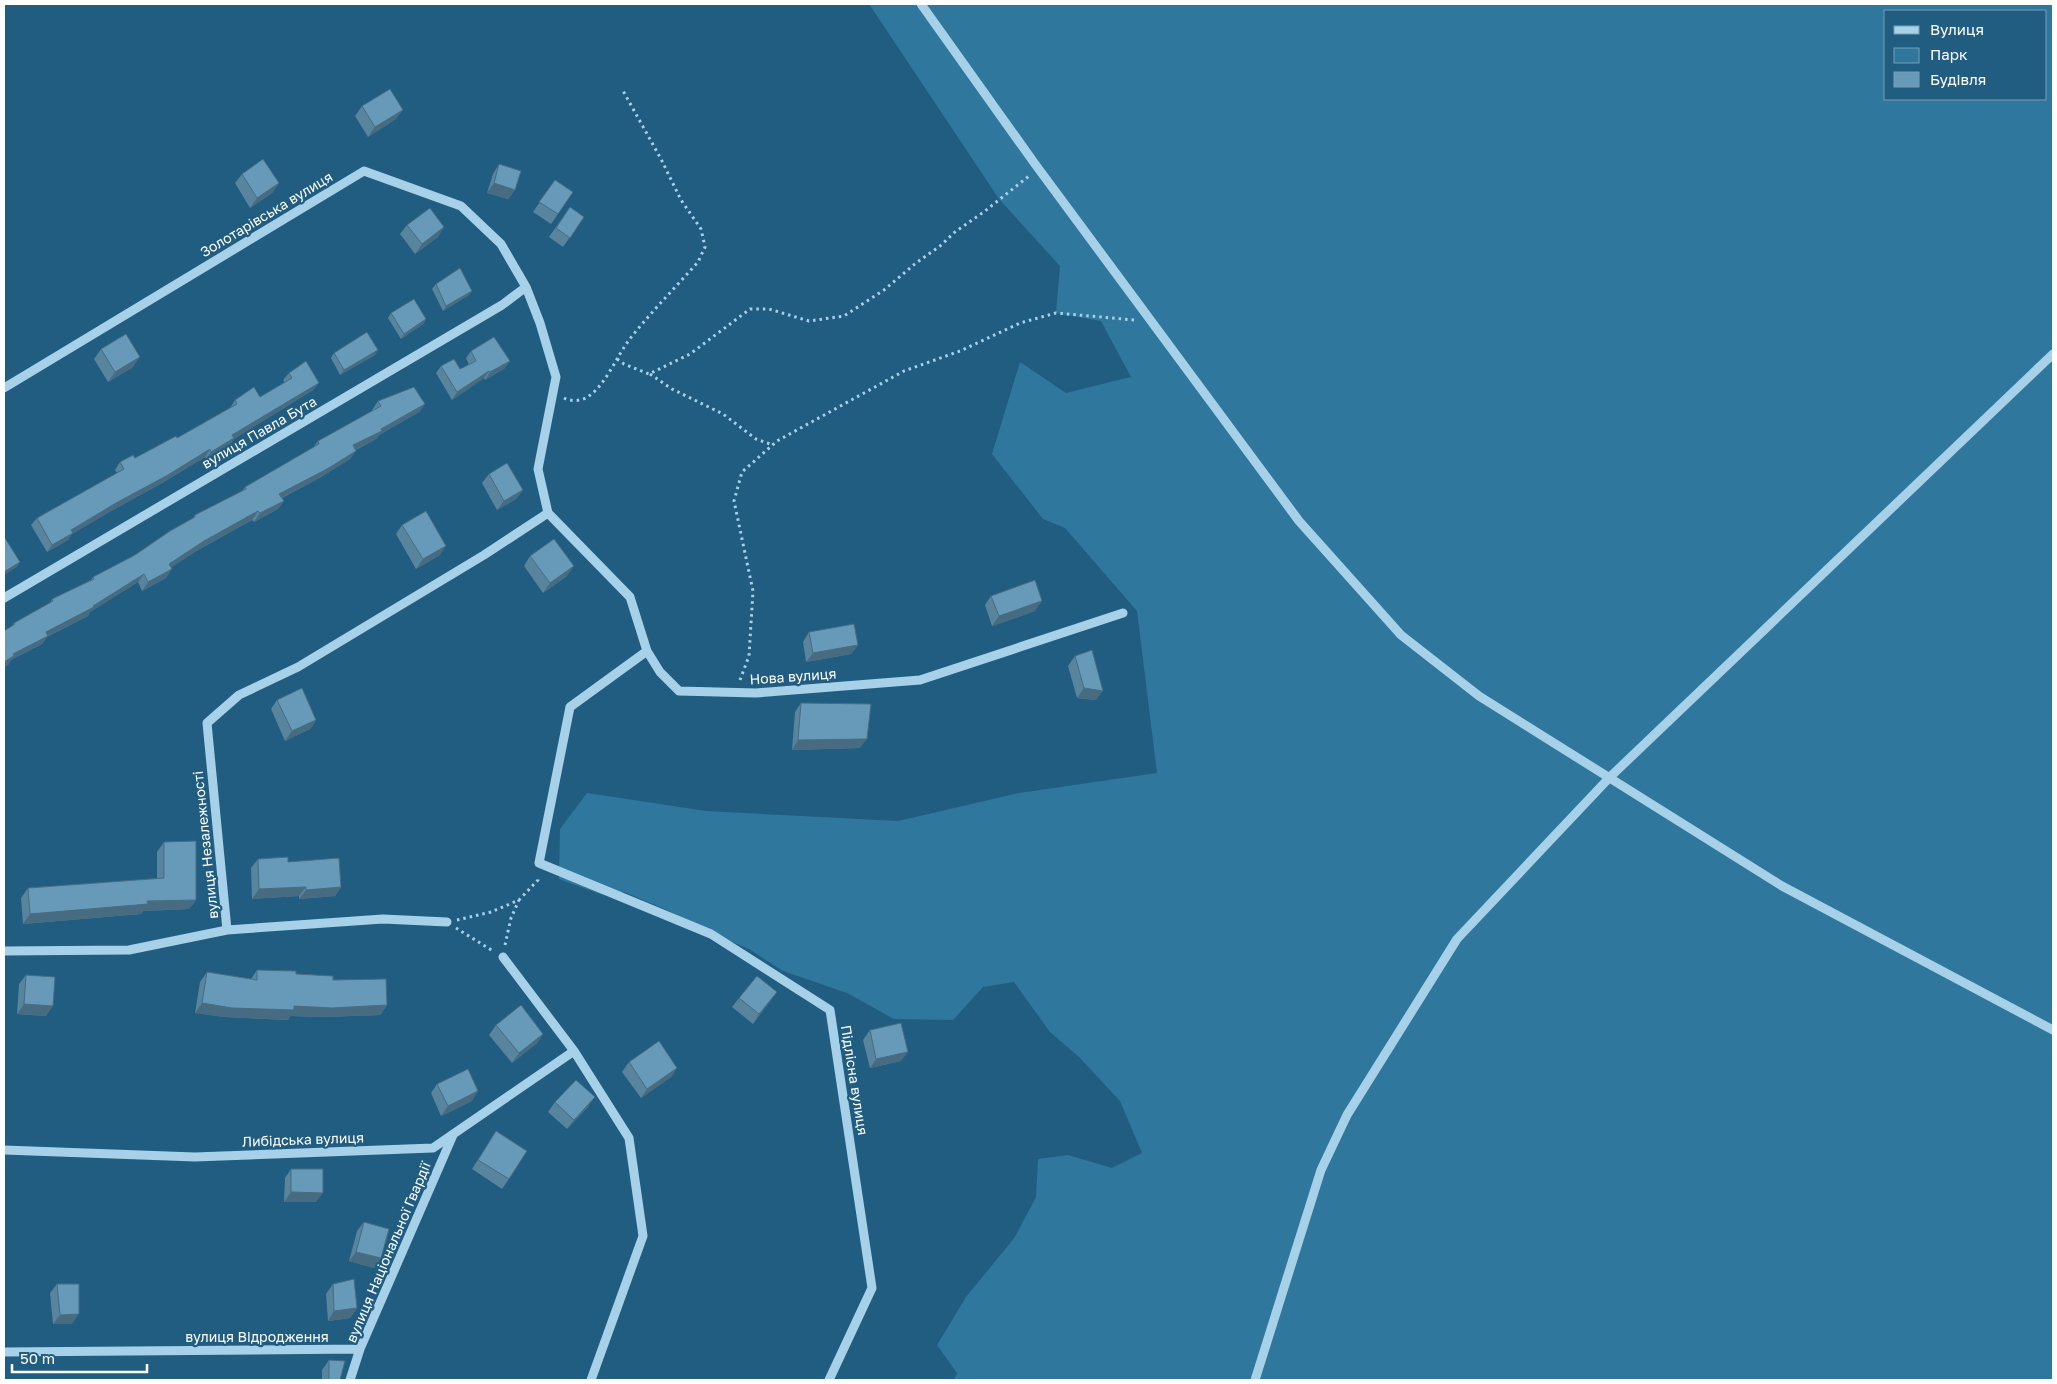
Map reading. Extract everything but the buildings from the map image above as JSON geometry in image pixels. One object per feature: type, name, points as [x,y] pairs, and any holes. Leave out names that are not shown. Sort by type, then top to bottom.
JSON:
[{"type":"street","points":[[921,4],[1039,169],[1299,521],[1401,635],[1479,696],[1782,886],[2053,1030]]},
{"type":"street","name":"Золотарівська вулиця","points":[[4,388],[364,171],[461,206],[501,244],[526,287]]},
{"type":"street","points":[[526,287],[540,323],[556,377],[538,469],[548,513]]},
{"type":"street","name":"вулиця Павла Бута","points":[[4,598],[493,310],[526,287]]},
{"type":"street","points":[[1254,1380],[1321,1170],[1347,1115],[1457,939],[1610,777],[2053,354]]},
{"type":"street","name":"Нова вулиця","points":[[548,513],[630,597],[646,651],[660,672],[679,692],[756,693],[920,680],[1123,613]]},
{"type":"street","name":"вулиця Незалежності","points":[[447,922],[383,918],[227,930],[207,723],[239,695],[298,667],[484,555],[548,513]]},
{"type":"street","points":[[540,862],[570,707],[646,651]]},
{"type":"street","name":"Підлісна вулиця","points":[[540,862],[711,934],[830,1010],[872,1288],[829,1380]]},
{"type":"street","points":[[4,951],[129,950],[227,930]]},
{"type":"street","points":[[503,957],[574,1051],[629,1138],[643,1236],[591,1380]]},
{"type":"street","name":"Либідська вулиця","points":[[4,1150],[195,1157],[432,1148],[574,1051]]},
{"type":"street","name":"вулиця Національної Гвардії","points":[[350,1380],[360,1349],[453,1135]]},
{"type":"street","name":"вулиця Відродження","points":[[4,1352],[360,1349]]},
{"type":"path","points":[[553,391],[568,401],[583,400],[590,396],[630,340],[698,262],[705,247],[701,229],[680,200],[661,159],[622,89]]},
{"type":"path","points":[[649,374],[690,354],[750,309],[769,309],[809,321],[844,316],[884,290],[955,232],[1039,169]]},
{"type":"path","points":[[736,693],[749,656],[753,592],[734,501],[742,472],[773,445],[802,426],[904,371],[960,351],[1020,323],[1056,313],[1152,322]]},
{"type":"path","points":[[617,359],[624,364],[649,374],[672,390],[723,414],[756,439],[773,445]]},
{"type":"path","points":[[447,922],[503,957],[511,918],[519,900],[538,880],[540,862]]},
{"type":"path","points":[[447,922],[491,912],[519,900]]},
{"type":"green space","points":[[869,4],[2053,4],[2053,1380],[954,1380],[957,1373],[937,1345],[966,1297],[1015,1237],[1036,1197],[1038,1159],[1068,1155],[1112,1168],[1142,1153],[1120,1101],[1079,1057],[1050,1032],[1014,982],[983,987],[953,1020],[894,1019],[847,993],[783,971],[749,949],[624,892],[603,895],[559,879],[560,829],[587,793],[706,811],[898,821],[1019,793],[1157,773],[1137,611],[1065,528],[1043,519],[992,454],[1020,362],[1066,393],[1131,377],[1101,321],[1056,313],[1060,266],[999,199]]}]
